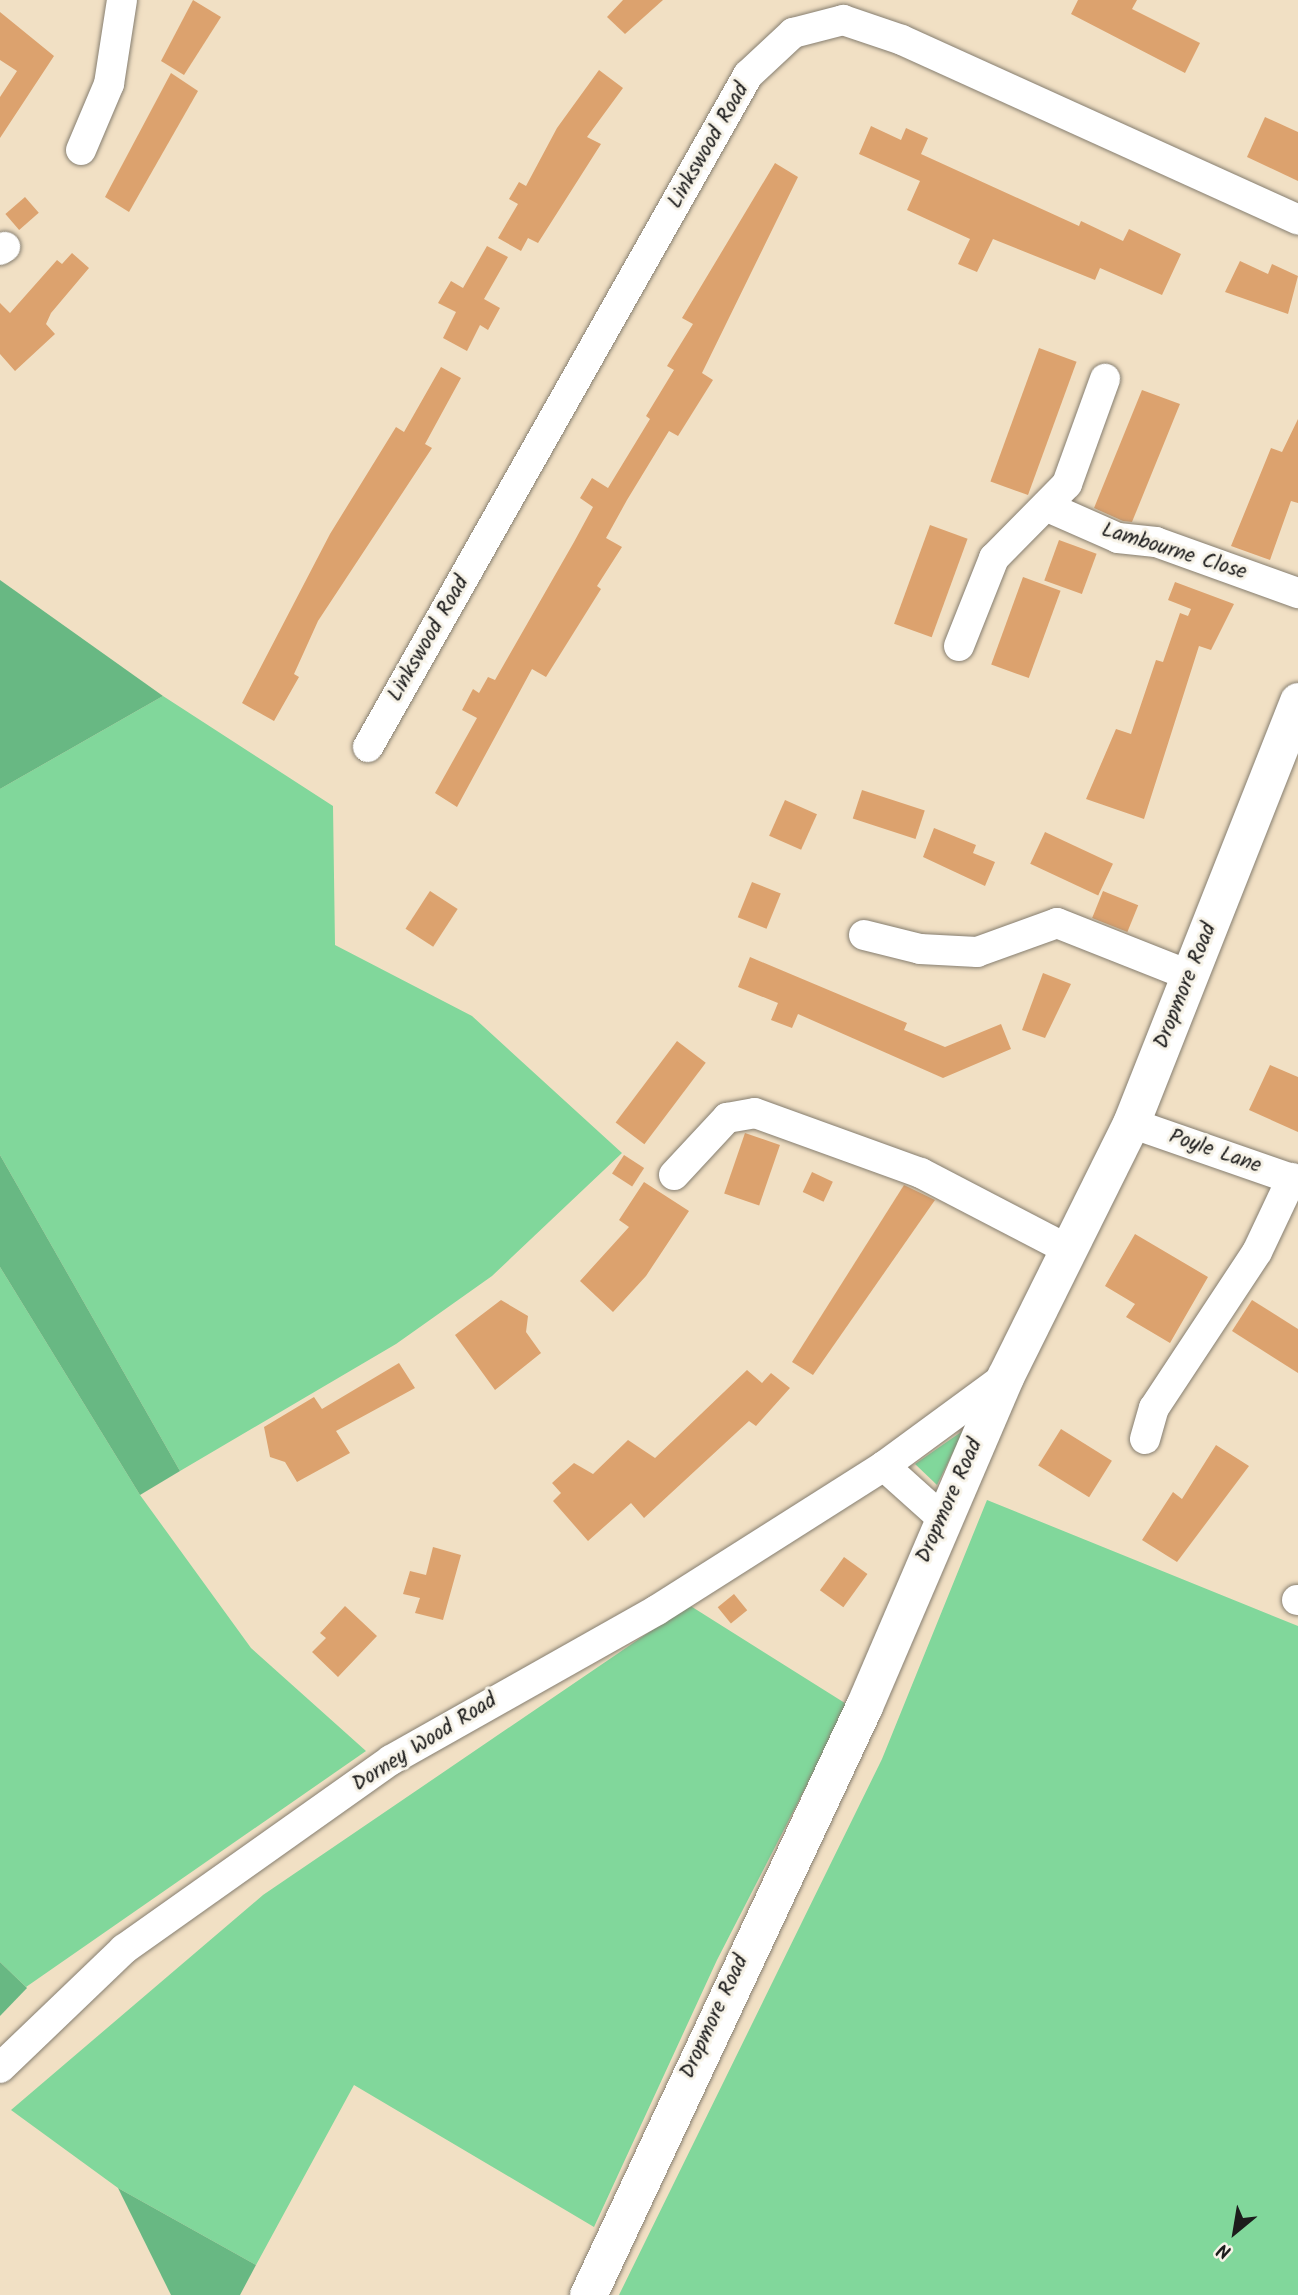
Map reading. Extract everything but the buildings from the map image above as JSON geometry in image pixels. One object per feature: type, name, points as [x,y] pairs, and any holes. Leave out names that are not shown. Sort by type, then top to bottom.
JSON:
[{"type":"street","points":[[81,150],[109,84],[122,0]]},
{"type":"street","name":"Linkswood Road","points":[[368,748],[748,75],[793,33],[843,20],[902,40],[1298,220]]},
{"type":"street","points":[[959,646],[994,558],[1050,508],[1067,484],[1105,379]]},
{"type":"street","name":"Lambourne Close","points":[[1050,508],[1118,537],[1156,542],[1298,593]]},
{"type":"street","name":"Dropmore Road","points":[[587,2295],[864,1706],[942,1518],[1005,1377],[1071,1251],[1131,1123],[1298,701]]},
{"type":"street","points":[[864,935],[920,948],[977,952],[1057,923],[1191,976]]},
{"type":"street","points":[[674,1175],[727,1118],[755,1113],[921,1173],[1071,1251]]},
{"type":"street","name":"Poyle Lane","points":[[1131,1123],[1295,1179]]},
{"type":"street","points":[[1145,1439],[1154,1408],[1257,1252],[1295,1179]]},
{"type":"street","name":"Dorney Wood Road","points":[[0,2068],[124,1949],[391,1760],[657,1610],[884,1466],[1005,1377]]},
{"type":"street","points":[[884,1466],[942,1518]]},
{"type":"green space","points":[[0,580],[163,696],[0,789]]},
{"type":"green space","points":[[163,696],[333,806],[335,945],[472,1016],[622,1153],[492,1276],[396,1344],[180,1471],[0,1155],[0,789]]},
{"type":"green space","points":[[0,1155],[180,1471],[140,1495],[0,1267]]},
{"type":"green space","points":[[0,1267],[140,1495],[251,1648],[366,1751],[26,1987],[0,1962]]},
{"type":"green space","points":[[964,1430],[937,1485],[915,1464]]},
{"type":"green space","points":[[987,1500],[1298,1626],[1298,2295],[619,2295],[882,1759]]},
{"type":"green space","points":[[689,1605],[848,1705],[717,1960],[594,2227],[354,2085],[256,2265],[118,2188],[11,2110],[263,1895]]},
{"type":"green space","points":[[0,1962],[27,1988],[0,2016]]},
{"type":"green space","points":[[118,2188],[256,2265],[240,2295],[171,2295]]}]
